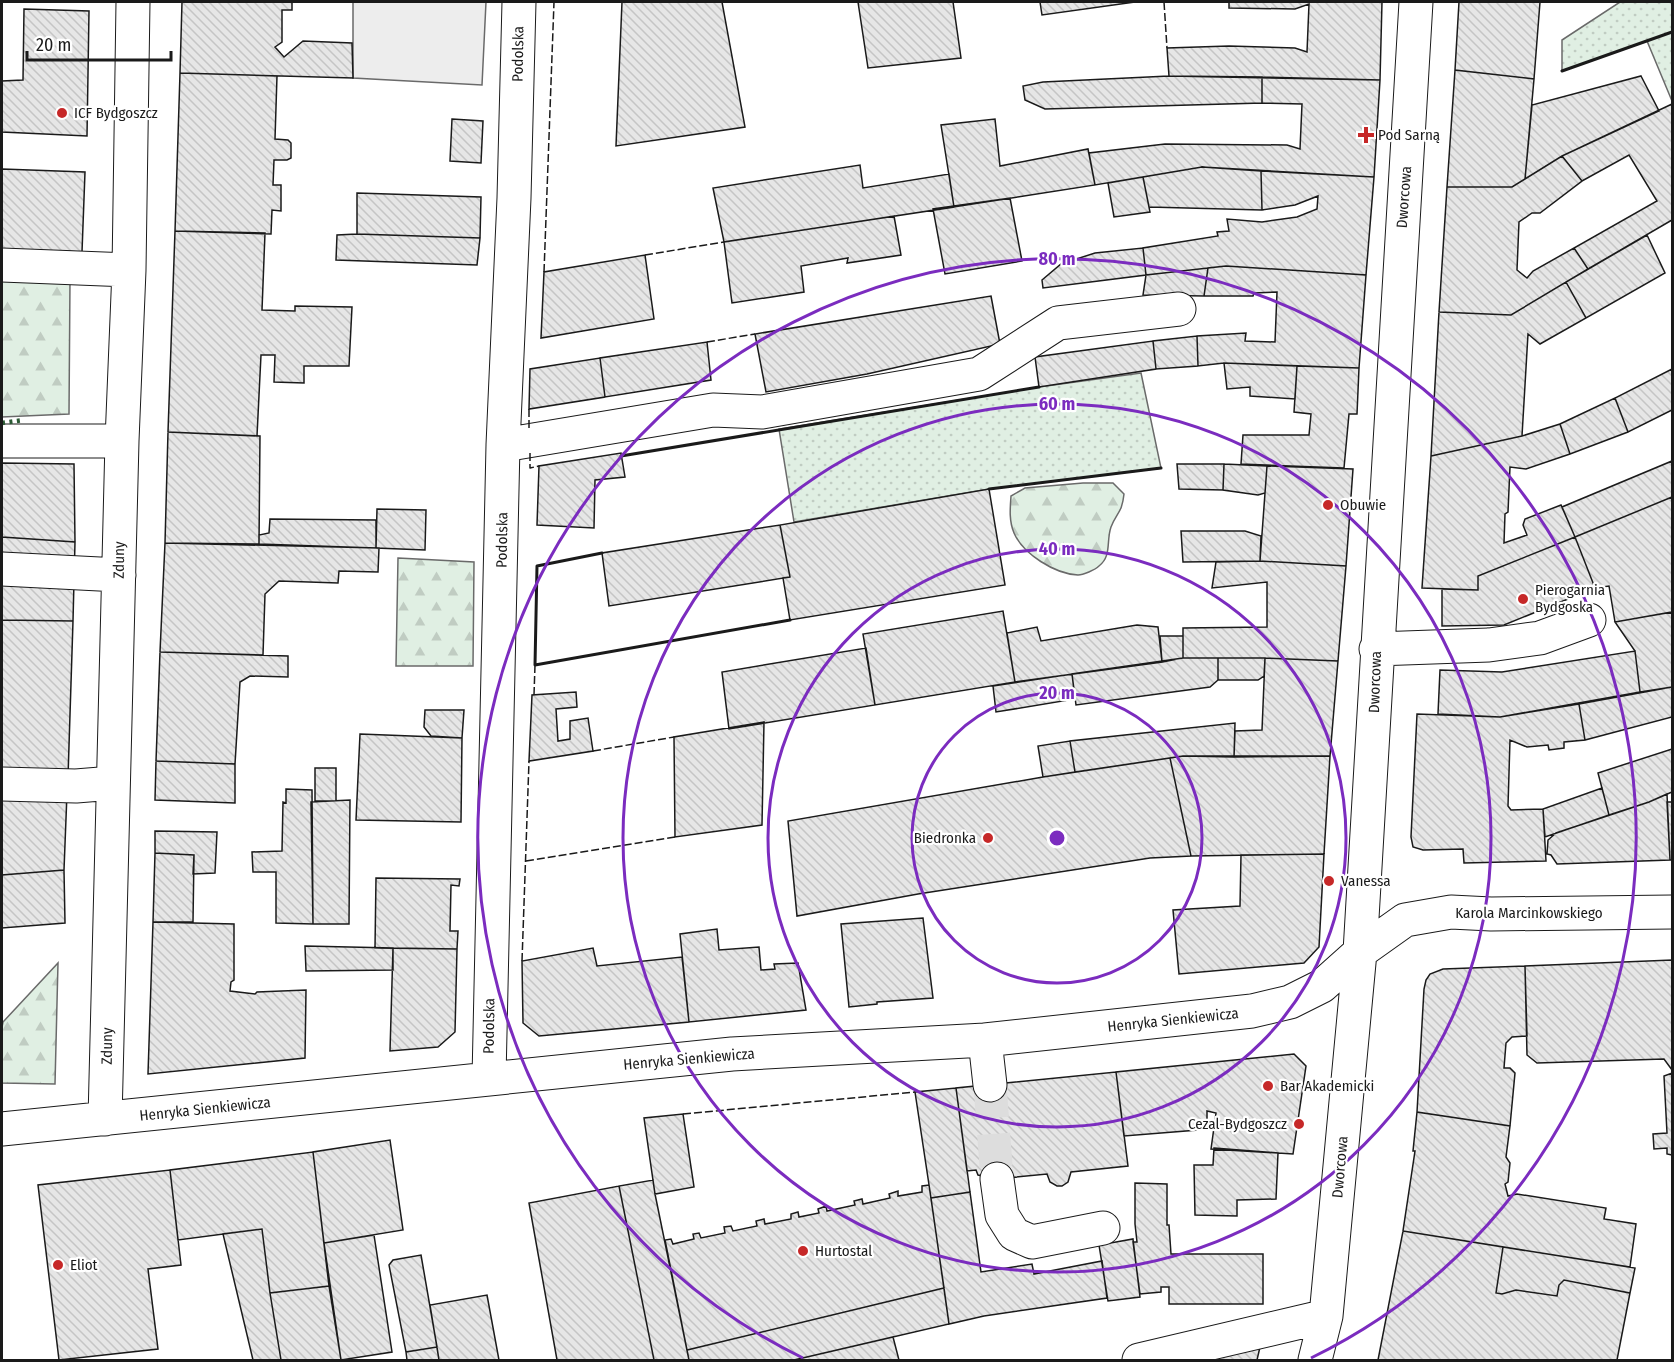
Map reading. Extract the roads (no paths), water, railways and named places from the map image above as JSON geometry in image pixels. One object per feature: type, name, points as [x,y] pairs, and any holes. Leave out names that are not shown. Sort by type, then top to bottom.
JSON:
[{"type":"street","name":"Zduny","points":[[105,1119],[118,575],[129,270],[133,2]]},
{"type":"street","name":"Podolska","points":[[489,1078],[503,445],[514,198],[519,2]]},
{"type":"street","name":"Dworcowa","points":[[1315,1360],[1326,1316],[1360,952],[1370,800],[1376,649],[1416,2]]},
{"type":"street","points":[[2,266],[129,270]]},
{"type":"street","points":[[503,445],[713,410],[762,412],[979,374],[1058,323],[1179,309]]},
{"type":"street","points":[[2,441],[122,441]]},
{"type":"street","points":[[2,569],[118,575]]},
{"type":"street","points":[[1376,649],[1489,645],[1539,638],[1589,620]]},
{"type":"street","points":[[2,784],[76,786],[113,783]]},
{"type":"street","name":"Karola Marcinkowskiego","points":[[1360,952],[1405,920],[1451,912],[1491,914],[1672,912]]},
{"type":"street","name":"Henryka Sienkiewicza","points":[[2,1129],[732,1054],[985,1040],[1252,1011],[1290,1002],[1322,986],[1360,952]]},
{"type":"street","points":[[985,1040],[990,1084]]},
{"type":"street","points":[[998,1179],[1002,1215],[1014,1234],[1032,1242],[1103,1228]]},
{"type":"street","points":[[1139,1360],[1326,1316]]},
{"type":"tunnel","points":[[990,1085],[997,1179]]},
{"type":"place","name":"ICF Bydgoszcz","points":[[62,113]]},
{"type":"place","name":"Pod Sarną","points":[[1366,135]]},
{"type":"place","name":"Obuwie","points":[[1328,505]]},
{"type":"place","name":"Pierogarnia Bydgoska","points":[[1523,599]]},
{"type":"place","name":"Biedronka","points":[[988,838]]},
{"type":"place","name":"Vanessa","points":[[1329,881]]},
{"type":"place","name":"Bar Akademicki","points":[[1268,1086]]},
{"type":"place","name":"Cezal-Bydgoszcz","points":[[1299,1124]]},
{"type":"place","name":"Hurtostal","points":[[803,1251]]},
{"type":"place","name":"Eliot","points":[[58,1265]]}]
